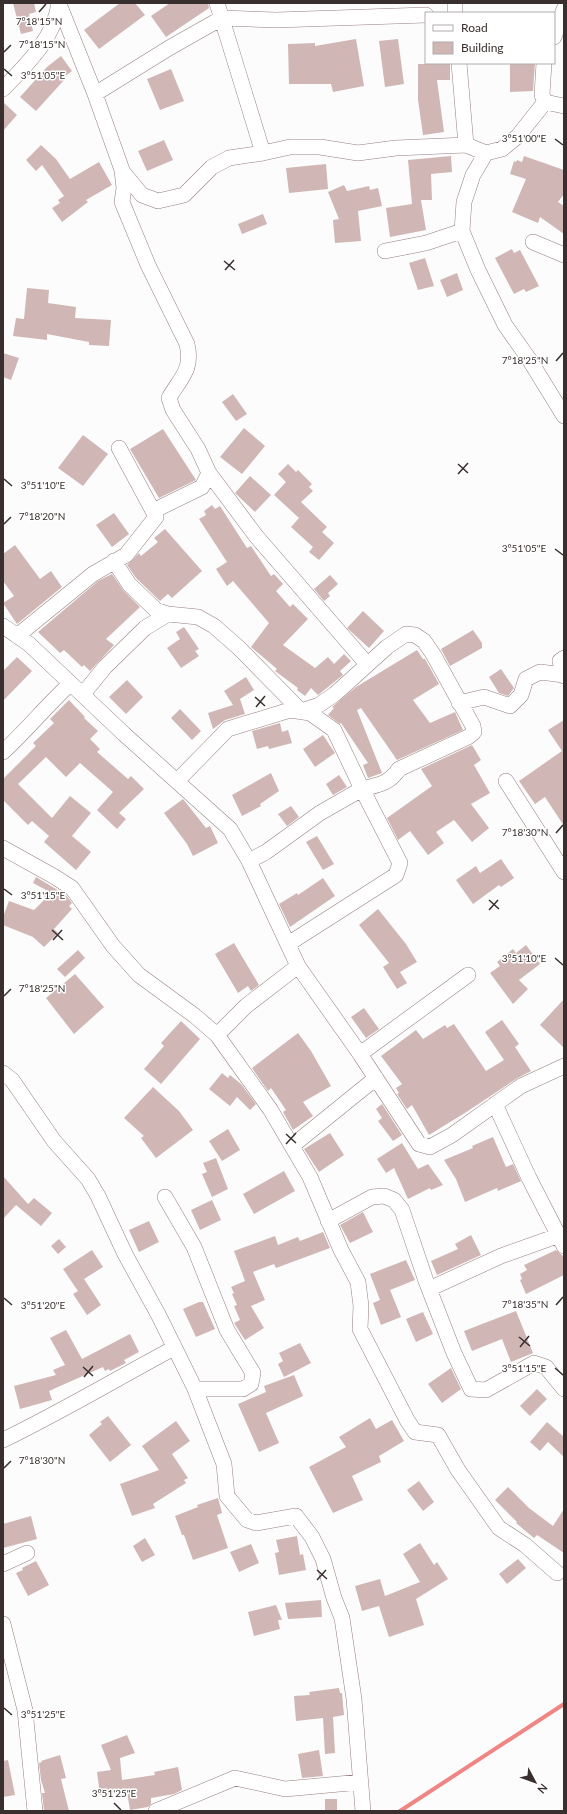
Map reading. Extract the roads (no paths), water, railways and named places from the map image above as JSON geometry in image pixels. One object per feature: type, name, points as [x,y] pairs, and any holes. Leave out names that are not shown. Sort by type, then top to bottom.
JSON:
[{"type":"street","points":[[3,89],[36,55],[52,28],[59,3]]},
{"type":"street","points":[[59,3],[95,94],[122,170],[124,188],[122,202],[148,265],[187,344],[190,358],[188,368],[169,398],[173,410],[198,448],[209,473],[256,536],[366,664]]},
{"type":"street","points":[[217,3],[263,153]]},
{"type":"street","points":[[555,34],[564,9]]},
{"type":"street","points":[[95,94],[169,48],[222,18],[276,20],[425,15]]},
{"type":"street","points":[[459,64],[466,145]]},
{"type":"street","points":[[544,64],[542,95],[545,102]]},
{"type":"street","points":[[122,170],[142,195],[158,201],[184,195],[212,167],[229,158],[290,147],[320,147],[358,153],[396,148],[466,145],[486,153],[502,149],[518,136],[545,102]]},
{"type":"street","points":[[545,102],[564,106]]},
{"type":"street","points":[[486,153],[473,176],[464,202],[462,231],[478,270],[505,325],[529,359],[564,416]]},
{"type":"street","points":[[386,251],[426,243],[462,231]]},
{"type":"street","points":[[533,242],[564,255]]},
{"type":"street","points":[[17,636],[93,574],[126,555],[156,517],[119,448]]},
{"type":"street","points":[[153,511],[202,487],[209,473]]},
{"type":"street","points":[[114,561],[128,584],[156,610],[168,614],[198,617],[214,626],[239,648],[301,711]]},
{"type":"street","points":[[83,694],[105,667],[145,628],[168,614]]},
{"type":"street","points":[[3,626],[29,644],[70,684],[83,694],[119,729],[230,829],[249,861],[298,966],[360,1054],[419,1144],[430,1147],[452,1135],[521,1086],[564,1066]]},
{"type":"street","points":[[249,861],[266,852],[320,813],[362,789],[384,784],[394,777],[399,769],[468,737],[474,732],[473,726],[433,654],[424,641],[415,635],[406,634],[366,664],[335,694],[319,705],[301,711]]},
{"type":"street","points":[[459,703],[484,697],[510,706],[521,695],[526,679],[540,672],[564,675],[560,661],[564,658]]},
{"type":"street","points":[[3,752],[22,736],[48,704],[70,684]]},
{"type":"street","points":[[177,781],[228,729],[290,710],[310,713],[334,730],[400,863],[396,875],[288,944]]},
{"type":"street","points":[[506,781],[564,872]]},
{"type":"street","points":[[3,848],[72,888],[113,946],[139,975],[195,1016],[217,1036],[270,1109],[310,1177],[341,1250],[358,1282],[361,1306],[360,1329],[407,1420],[415,1432],[438,1435],[458,1470],[499,1528],[525,1545],[557,1573]]},
{"type":"street","points":[[217,1036],[246,1006],[298,966]]},
{"type":"street","points":[[360,1054],[468,975]]},
{"type":"street","points":[[3,1073],[12,1080],[54,1141],[88,1179],[195,1389],[224,1464],[227,1496],[247,1520],[256,1523],[296,1516],[312,1537],[322,1559],[342,1618],[354,1699],[363,1811]]},
{"type":"street","points":[[292,1146],[376,1078]]},
{"type":"street","points":[[429,1288],[501,1256],[561,1241],[495,1104]]},
{"type":"street","points":[[328,1221],[372,1197],[384,1196],[394,1200],[402,1210],[429,1288],[454,1353],[471,1389],[486,1390],[534,1363],[546,1367],[564,1389]]},
{"type":"street","points":[[165,1197],[194,1247],[227,1330],[253,1373],[251,1384],[243,1389],[195,1389]]},
{"type":"street","points":[[3,1440],[48,1418],[174,1348]]},
{"type":"street","points":[[3,1564],[27,1554]]},
{"type":"street","points":[[3,1624],[25,1710],[35,1811]]},
{"type":"street","points":[[156,1811],[235,1778],[285,1788],[361,1782]]},
{"type":"waterway","points":[[400,1811],[564,1704]]}]
